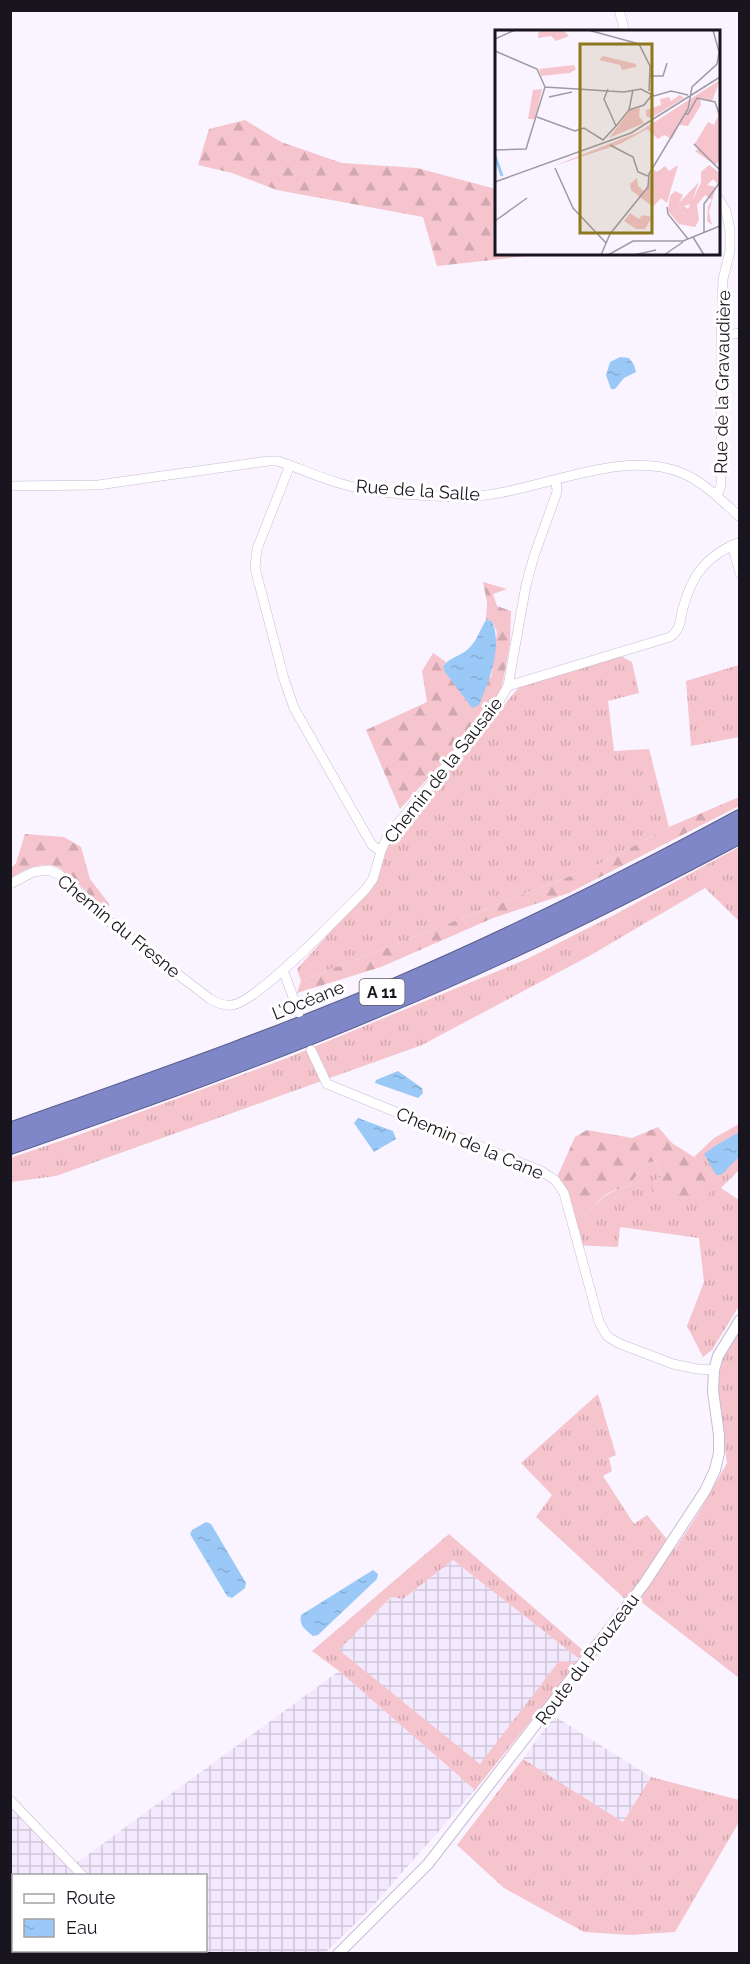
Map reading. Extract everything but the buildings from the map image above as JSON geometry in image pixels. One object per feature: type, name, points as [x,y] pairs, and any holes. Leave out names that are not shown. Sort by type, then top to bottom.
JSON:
[{"type":"highway","name":"L’Océane","points":[[10,1131],[251,1044],[400,984],[559,912],[646,869],[740,818]]},
{"type":"highway","name":"L’Océane","points":[[10,1146],[253,1058],[386,1006],[590,913],[740,835]]},
{"type":"street","points":[[619,10],[624,30]]},
{"type":"street","name":"Rue de la Gravaudière","points":[[717,496],[721,485],[723,279],[730,251],[730,230],[726,212],[720,202]]},
{"type":"street","points":[[721,336],[740,333]]},
{"type":"street","name":"Rue de la Salle","points":[[10,486],[98,485],[268,461],[290,465],[342,484],[371,490],[459,497],[485,496],[615,467],[649,465],[683,473],[717,496],[740,516]]},
{"type":"street","points":[[290,465],[256,549],[255,568],[284,679],[294,708],[372,845],[381,851]]},
{"type":"street","name":"Chemin de la Sausaie","points":[[283,970],[365,890],[373,879],[388,835],[495,708],[508,686],[526,585],[557,492],[556,480]]},
{"type":"street","points":[[508,686],[676,634],[687,592],[694,576],[714,556],[736,543],[740,573]]},
{"type":"street","name":"Chemin du Fresne","points":[[10,884],[33,872],[48,870],[60,874],[110,922],[210,999],[222,1005],[233,1005],[245,1001],[283,970]]},
{"type":"street","points":[[283,970],[299,1013]]},
{"type":"street","name":"Chemin de la Cane","points":[[311,1050],[327,1084],[541,1172],[555,1180],[564,1193],[599,1322],[607,1336],[618,1343],[673,1364],[714,1370]]},
{"type":"street","name":"Route du Prouzeau","points":[[338,1953],[428,1864],[644,1584],[705,1491],[715,1470],[719,1454],[719,1435],[713,1391],[714,1370],[718,1356],[740,1320]]},
{"type":"street","points":[[10,1800],[81,1874]]},
{"type":"shaded area","points":[[453,1560],[578,1658],[577,1663],[559,1661],[480,1765],[338,1650],[392,1597],[403,1599]]},
{"type":"shaded area","points":[[339,1671],[475,1790],[370,1909],[324,1954],[11,1953],[10,1803],[71,1867]]},
{"type":"shaded area","points":[[554,1716],[651,1777],[623,1822],[523,1759]]},
{"type":"green space","points":[[245,120],[281,142],[342,163],[417,168],[495,189],[495,255],[530,255],[437,266],[423,217],[277,190],[232,173],[198,165],[209,129]]},
{"type":"green space","points":[[483,582],[507,589],[493,594],[497,606],[511,611],[510,644],[501,691],[488,712],[400,809],[366,730],[427,702],[422,671],[433,653],[446,662],[443,666],[491,677],[497,632],[492,621],[486,620],[487,602]]},
{"type":"green space","points":[[621,656],[632,662],[639,693],[608,701],[614,751],[649,749],[669,827],[596,866],[301,981],[297,969],[377,880],[388,844],[520,686]]},
{"type":"green space","points":[[739,665],[739,737],[691,746],[686,681]]},
{"type":"green space","points":[[739,797],[739,806],[569,893],[493,918],[381,967],[297,993],[301,981],[596,866],[669,827]]},
{"type":"green space","points":[[25,834],[64,837],[81,847],[90,879],[110,905],[107,907],[107,914],[88,893],[57,867],[45,865],[34,867],[11,878],[11,868],[16,863]]},
{"type":"green space","points":[[739,847],[739,921],[705,888],[591,955],[422,1045],[56,1176],[11,1182],[10,1158],[287,1058],[527,959]]},
{"type":"green space","points":[[739,1124],[739,1170],[721,1188],[739,1200],[739,1306],[712,1350],[703,1357],[687,1326],[704,1282],[699,1238],[620,1227],[618,1247],[574,1245],[562,1199],[586,1216],[605,1196],[629,1186],[645,1163],[657,1161],[662,1176],[714,1178],[694,1157],[714,1138]]},
{"type":"green space","points":[[658,1127],[672,1143],[694,1157],[714,1178],[708,1197],[668,1197],[652,1191],[650,1182],[662,1176],[657,1161],[645,1163],[629,1186],[604,1196],[586,1216],[562,1199],[558,1175],[575,1137],[587,1130],[632,1138]]},
{"type":"green space","points":[[739,1329],[739,1678],[640,1601],[625,1599],[536,1517],[552,1495],[521,1463],[598,1394],[616,1455],[609,1458],[612,1471],[603,1476],[634,1524],[647,1515],[675,1549],[727,1463],[718,1402],[719,1373],[726,1347]]},
{"type":"green space","points":[[449,1534],[585,1652],[578,1658],[453,1560],[403,1599],[391,1597],[339,1650],[480,1764],[559,1661],[577,1663],[475,1790],[339,1671],[312,1651]]},
{"type":"green space","points":[[523,1759],[623,1822],[651,1777],[739,1800],[739,1822],[675,1932],[630,1935],[584,1932],[504,1888],[457,1845]]},
{"type":"water","points":[[620,357],[629,358],[636,372],[624,378],[615,389],[611,389],[606,375],[610,362]]},
{"type":"water","points":[[486,620],[492,621],[495,631],[495,653],[479,705],[472,708],[443,666],[471,646]]},
{"type":"water","points":[[398,1071],[422,1088],[423,1093],[418,1098],[375,1083],[376,1080]]},
{"type":"water","points":[[358,1118],[393,1131],[396,1139],[374,1152],[354,1123]]},
{"type":"water","points":[[739,1132],[739,1157],[721,1175],[716,1175],[704,1154]]},
{"type":"water","points":[[206,1522],[211,1524],[246,1583],[245,1588],[232,1598],[227,1596],[190,1534],[192,1530]]},
{"type":"water","points":[[373,1570],[378,1574],[377,1579],[318,1635],[313,1636],[303,1627],[301,1615]]}]
